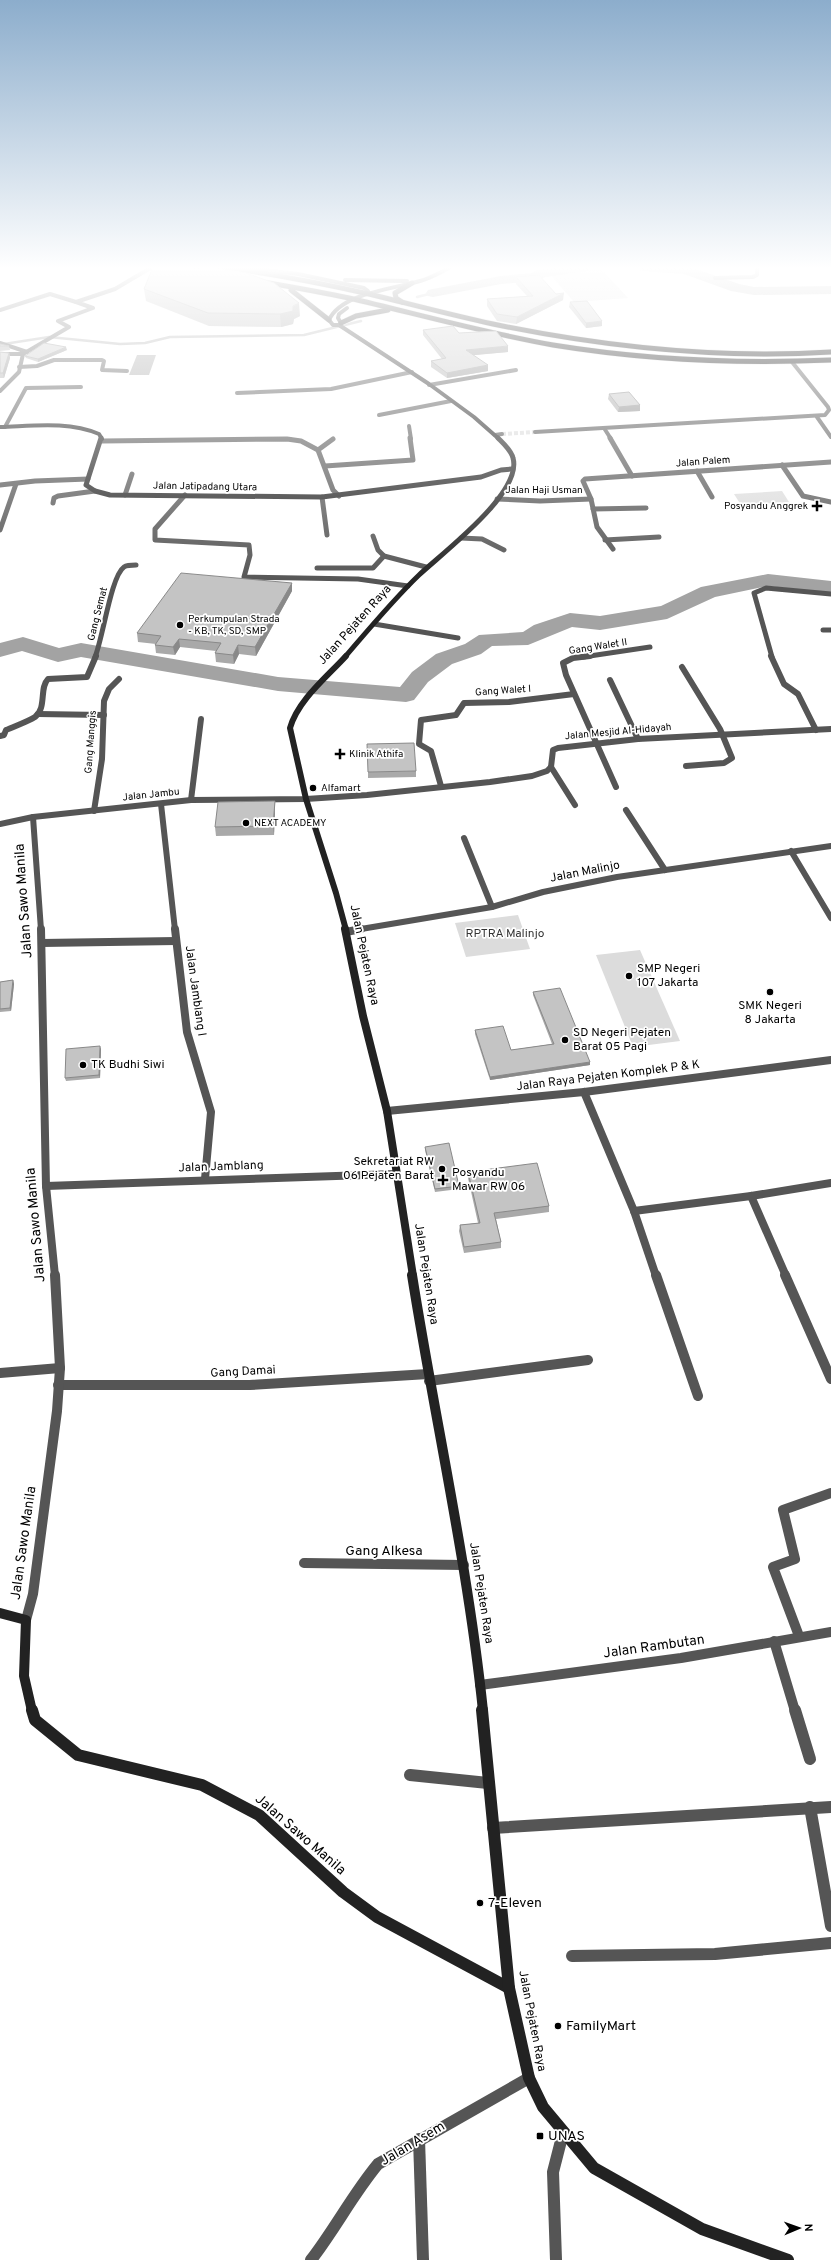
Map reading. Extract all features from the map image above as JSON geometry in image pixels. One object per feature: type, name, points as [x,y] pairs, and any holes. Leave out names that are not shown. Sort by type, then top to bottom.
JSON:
[{"type":"street","points":[[0,391],[13,379],[16,372]]},
{"type":"street","points":[[237,393],[331,389],[410,372]]},
{"type":"street","points":[[413,372],[494,435],[510,451],[513,462],[512,469]]},
{"type":"street","points":[[429,385],[502,372]]},
{"type":"street","points":[[535,432],[817,418],[828,413],[828,407],[800,372]]},
{"type":"street","points":[[2,427],[26,388],[81,387]]},
{"type":"street","points":[[379,415],[451,401]]},
{"type":"street","points":[[817,418],[831,437]]},
{"type":"street","points":[[325,466],[413,460],[409,426]]},
{"type":"street","points":[[2,427],[84,429],[99,434],[102,441],[88,479],[87,486],[95,491]]},
{"type":"street","points":[[604,428],[632,476]]},
{"type":"street","points":[[494,435],[502,434]]},
{"type":"street","points":[[318,450],[333,438]]},
{"type":"street","points":[[102,441],[287,439],[301,441],[318,450],[325,466],[332,490],[339,496]]},
{"type":"street","name":"Jalan Palem","points":[[591,499],[583,479],[831,462]]},
{"type":"street","points":[[782,465],[803,496],[831,502]]},
{"type":"street","name":"Jalan Jatipadang Utara","points":[[480,477],[501,470],[512,469]]},
{"type":"street","name":"Jalan Pejaten Raya","points":[[512,469],[497,499],[461,538],[426,567],[408,586],[312,695],[293,718],[290,725],[306,799],[336,893],[346,932],[363,1016],[387,1111],[429,1377],[464,1565],[480,1684],[488,1783],[509,1988],[529,2078],[543,2107],[562,2133],[594,2168],[702,2229],[788,2260]]},
{"type":"street","points":[[697,471],[712,497]]},
{"type":"street","points":[[125,495],[132,474]]},
{"type":"street","name":"Jalan Jatipadang Utara","points":[[95,491],[125,495],[322,497],[480,477],[508,479]]},
{"type":"street","points":[[0,486],[88,479]]},
{"type":"street","points":[[0,530],[16,484]]},
{"type":"street","points":[[53,503],[54,498],[58,496],[95,491]]},
{"type":"street","points":[[185,495],[154,529],[153,536],[155,540],[249,545],[250,555],[244,577],[358,579],[364,582],[396,583],[408,586]]},
{"type":"street","points":[[322,497],[327,535]]},
{"type":"street","name":"Jalan Haji Usman","points":[[497,499],[540,501],[591,499]]},
{"type":"street","points":[[591,499],[597,527],[605,540],[614,549]]},
{"type":"street","points":[[593,509],[646,508]]},
{"type":"street","points":[[373,536],[378,550],[384,556],[426,567]]},
{"type":"street","points":[[605,540],[659,537]]},
{"type":"street","points":[[461,538],[484,539],[504,550]]},
{"type":"street","points":[[317,568],[373,568],[384,556]]},
{"type":"street","name":"Gang Semat","points":[[38,714],[48,679],[86,677],[100,643],[113,588],[119,572],[125,566],[136,565]]},
{"type":"street","points":[[816,730],[798,694],[784,684],[773,661],[754,593],[760,589],[766,588],[831,594]]},
{"type":"street","points":[[374,624],[458,638]]},
{"type":"street","points":[[823,630],[831,630]]},
{"type":"street","name":"Gang Walet II","points":[[616,787],[574,694],[563,668],[563,663],[567,660],[650,646]]},
{"type":"street","points":[[682,667],[722,734],[731,755],[731,760],[724,763],[686,766]]},
{"type":"street","name":"Gang Manggis","points":[[94,811],[102,759],[104,716],[107,694],[119,679]]},
{"type":"street","points":[[610,680],[638,739]]},
{"type":"street","name":"Gang Walet l","points":[[441,786],[431,752],[419,744],[421,720],[456,715],[464,703],[509,702],[574,694]]},
{"type":"street","points":[[0,736],[4,735],[6,730],[33,719],[38,714],[104,716]]},
{"type":"street","points":[[191,800],[201,719]]},
{"type":"street","name":"Jalan Mesjid Al-Hidayah","points":[[551,767],[554,749],[595,743],[722,734],[831,729]]},
{"type":"street","points":[[306,799],[367,795],[532,776],[547,771],[551,767],[575,806]]},
{"type":"street","name":"Jalan Jambu","points":[[0,824],[33,818],[191,800],[306,799]]},
{"type":"street","name":"Jalan Jamblang I","points":[[161,804],[187,1032],[211,1112],[205,1179]]},
{"type":"street","points":[[626,810],[665,870]]},
{"type":"street","name":"Jalan Sawo Manila","points":[[33,818],[42,943],[46,1186],[58,1311],[60,1368],[57,1411],[33,1594],[26,1620],[24,1676],[28,1700],[36,1720],[78,1755],[202,1785],[240,1804],[259,1815],[321,1874],[377,1917],[509,1988]]},
{"type":"street","points":[[464,838],[492,907]]},
{"type":"street","name":"Jalan Malinjo","points":[[346,932],[492,907],[566,887],[665,870],[831,846]]},
{"type":"street","points":[[791,851],[831,918]]},
{"type":"street","points":[[42,943],[176,942]]},
{"type":"street","name":"Jalan Raya Pejaten Komplek P & K","points":[[387,1111],[584,1092],[831,1060]]},
{"type":"street","points":[[584,1092],[634,1211],[698,1396]]},
{"type":"street","name":"Jalan Jamblang","points":[[46,1186],[205,1179],[396,1174]]},
{"type":"street","points":[[634,1211],[751,1196],[831,1183]]},
{"type":"street","points":[[751,1196],[831,1379]]},
{"type":"street","name":"Gang Damai","points":[[58,1385],[250,1385],[429,1377],[588,1360]]},
{"type":"street","points":[[0,1373],[60,1368]]},
{"type":"street","points":[[798,1636],[773,1567],[773,1565],[793,1561],[796,1558],[783,1510],[831,1493]]},
{"type":"street","name":"Gang Alkesa","points":[[304,1563],[338,1565],[464,1565]]},
{"type":"street","points":[[0,1613],[26,1620]]},
{"type":"street","name":"Jalan Rambutan","points":[[480,1684],[681,1658],[774,1642],[798,1636],[831,1632]]},
{"type":"street","points":[[774,1642],[810,1758]]},
{"type":"street","points":[[410,1775],[488,1783]]},
{"type":"street","points":[[493,1828],[810,1807],[831,1807]]},
{"type":"street","points":[[810,1807],[831,1926]]},
{"type":"street","points":[[572,1956],[715,1954],[831,1943]]},
{"type":"street","name":"Jalan Asem","points":[[311,2260],[326,2241],[360,2186],[378,2164],[419,2139],[529,2078]]},
{"type":"street","points":[[556,2260],[553,2172],[562,2133]]},
{"type":"street","points":[[419,2139],[423,2260]]},
{"type":"green space","points":[[782,491],[789,502],[741,505],[734,494]]},
{"type":"green space","name":"RPTRA Malinjo","points":[[518,915],[530,949],[466,957],[455,923]]},
{"type":"green space","points":[[640,950],[680,1041],[633,1047],[596,955]]},
{"type":"shaded area","points":[[130,372],[150,372],[149,375],[129,375]]},
{"type":"building","points":[[629,392],[640,405],[619,407],[609,394]]},
{"type":"building","name":"Perkumpulan Strada - KB, TK, SD, SMP","points":[[181,573],[292,583],[255,647],[238,645],[233,655],[215,653],[221,643],[179,639],[173,647],[155,645],[161,636],[137,633]]},
{"type":"building","points":[[414,743],[416,771],[368,772],[367,744]]},
{"type":"building","name":"NEXT ACADEMY","points":[[275,801],[273,826],[215,827],[218,802]]},
{"type":"building","points":[[13,980],[10,1008],[0,1009],[0,982]]},
{"type":"building","name":"SD Negeri Pejaten Barat 05 Pagi","points":[[560,988],[590,1062],[490,1077],[475,1030],[503,1026],[511,1050],[554,1044],[533,992]]},
{"type":"building","name":"TK Budhi Siwi","points":[[100,1046],[99,1075],[65,1078],[66,1049]]},
{"type":"building","name":"Sekretariat RW 06 Pejaten Barat","points":[[449,1143],[459,1186],[435,1189],[425,1147]]},
{"type":"building","points":[[537,1163],[549,1206],[494,1213],[501,1242],[464,1247],[460,1225],[480,1223],[468,1172]]},
{"type":"waterway","points":[[0,650],[23,644],[58,655],[81,650],[278,684],[406,695],[420,677],[444,659],[473,649],[487,640],[528,638],[542,630],[570,620],[600,623],[667,612],[709,592],[768,580],[831,587]]},
{"type":"tunnel","points":[[502,434],[535,432]]},
{"type":"place","name":"Posyandu Anggrek","points":[[817,506]]},
{"type":"place","name":"Perkumpulan Strada - KB, TK, SD, SMP","points":[[180,625]]},
{"type":"place","name":"Klinik Athifa","points":[[340,754]]},
{"type":"place","name":"Alfamart","points":[[313,788]]},
{"type":"place","name":"NEXT ACADEMY","points":[[246,823]]},
{"type":"place","name":"SMP Negeri 107 Jakarta","points":[[629,976]]},
{"type":"place","name":"SMK Negeri 8 Jakarta","points":[[770,992]]},
{"type":"place","name":"SD Negeri Pejaten Barat 05 Pagi","points":[[565,1040]]},
{"type":"place","name":"TK Budhi Siwi","points":[[83,1065]]},
{"type":"place","name":"Sekretariat RW 06 Pejaten Barat","points":[[442,1169]]},
{"type":"place","name":"Posyandu Mawar RW 06","points":[[443,1180]]},
{"type":"place","name":"7-Eleven","points":[[480,1903]]},
{"type":"place","name":"FamilyMart","points":[[558,2026]]},
{"type":"place","name":"UNAS","points":[[540,2136]]}]
